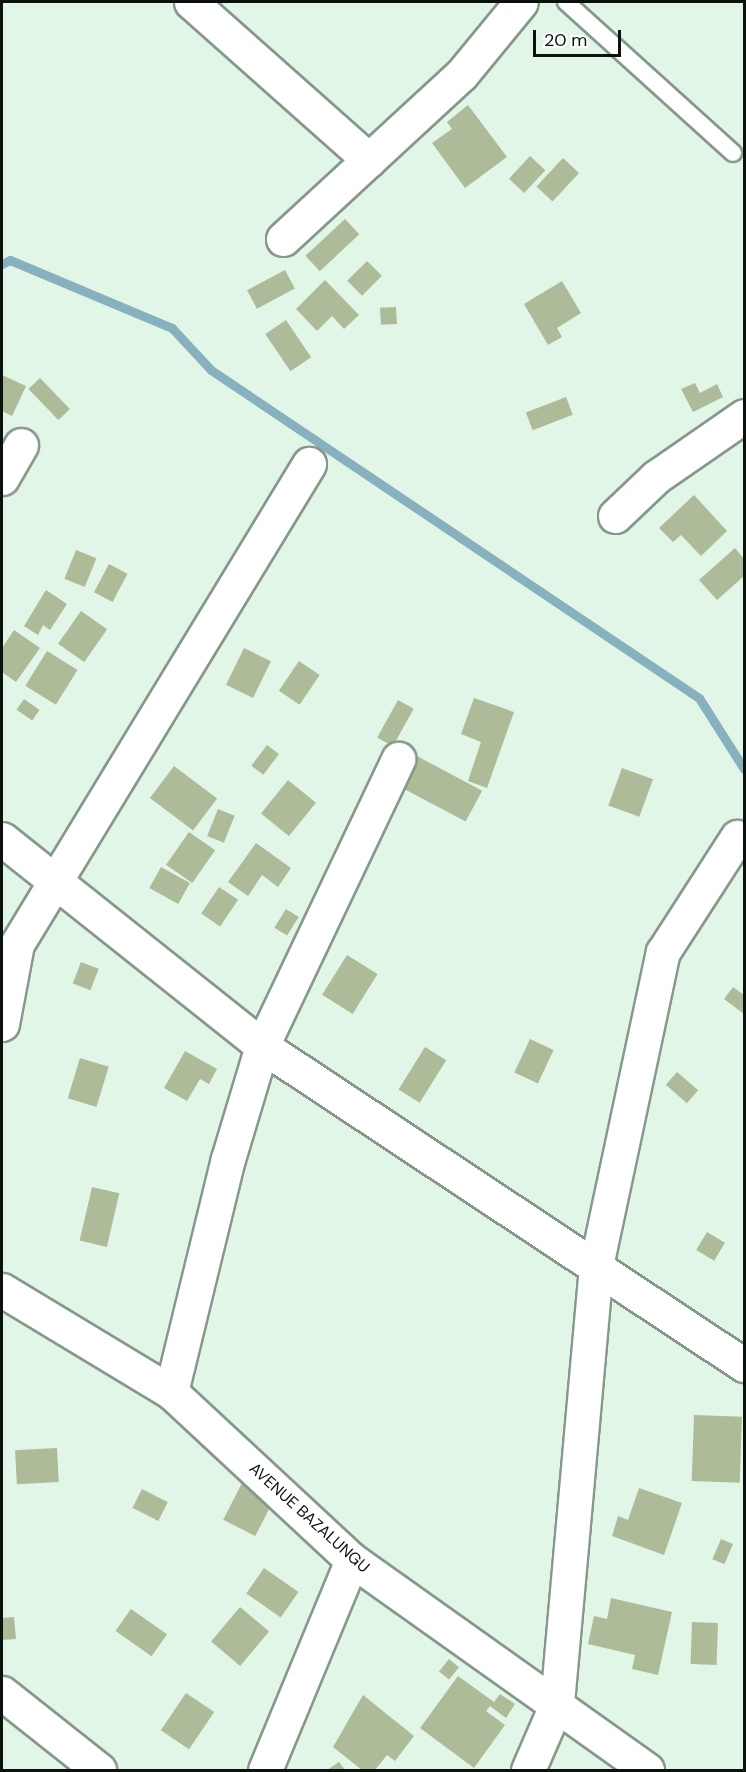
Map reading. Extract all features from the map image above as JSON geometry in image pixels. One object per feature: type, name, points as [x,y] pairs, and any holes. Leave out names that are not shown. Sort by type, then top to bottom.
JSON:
[{"type":"street","points":[[191,2],[369,160]]},
{"type":"street","points":[[283,239],[461,75],[521,2]]},
{"type":"street","points":[[615,516],[656,477],[744,416]]},
{"type":"street","points":[[2,478],[21,445]]},
{"type":"street","points":[[2,1024],[17,944],[53,880],[309,464]]},
{"type":"street","points":[[171,1392],[228,1159],[262,1046],[398,759]]},
{"type":"street","points":[[528,1770],[557,1704],[596,1266],[663,952],[737,837]]},
{"type":"street","points":[[2,839],[262,1046],[744,1365]]},
{"type":"street","name":"AVENUE BAZALUNGU","points":[[2,1290],[171,1392],[352,1560],[557,1704],[646,1770]]},
{"type":"street","points":[[265,1770],[352,1560]]},
{"type":"street","points":[[2,1693],[99,1770]]},
{"type":"lane","points":[[566,2],[733,153]]},
{"type":"building","points":[[468,105],[507,157],[465,188],[432,143],[452,129],[447,122]]},
{"type":"building","points":[[530,156],[545,170],[524,193],[509,179]]},
{"type":"building","points":[[563,158],[579,173],[552,202],[536,187]]},
{"type":"building","points":[[345,219],[359,234],[320,271],[306,256]]},
{"type":"building","points":[[367,261],[382,276],[362,296],[347,281]]},
{"type":"building","points":[[285,270],[295,289],[257,309],[247,290]]},
{"type":"building","points":[[325,280],[359,315],[344,329],[332,316],[317,331],[296,309]]},
{"type":"building","points":[[562,281],[581,313],[557,328],[562,337],[548,345],[524,304]]},
{"type":"building","points":[[396,307],[397,324],[381,325],[380,308]]},
{"type":"building","points":[[286,320],[311,357],[290,371],[265,334]]},
{"type":"building","points":[[2,375],[26,386],[12,416],[2,411]]},
{"type":"building","points":[[40,378],[70,409],[58,420],[28,389]]},
{"type":"building","points":[[695,383],[700,393],[717,384],[723,397],[693,412],[681,389]]},
{"type":"building","points":[[566,397],[573,415],[533,430],[526,412]]},
{"type":"building","points":[[694,495],[727,531],[701,556],[681,535],[673,542],[659,528]]},
{"type":"building","points":[[735,548],[744,559],[744,576],[717,600],[699,580]]},
{"type":"building","points":[[76,550],[96,558],[85,587],[64,579]]},
{"type":"building","points":[[109,564],[128,574],[113,602],[94,592]]},
{"type":"building","points":[[46,590],[67,604],[50,630],[43,625],[38,635],[24,626]]},
{"type":"building","points":[[81,611],[107,629],[84,662],[58,644]]},
{"type":"building","points":[[14,630],[40,648],[16,682],[2,672],[2,648]]},
{"type":"building","points":[[244,648],[271,661],[253,698],[226,685]]},
{"type":"building","points":[[47,651],[78,670],[56,705],[25,686]]},
{"type":"building","points":[[299,661],[320,675],[300,705],[279,691]]},
{"type":"building","points":[[474,698],[514,712],[487,788],[468,781],[481,742],[461,734]]},
{"type":"building","points":[[24,699],[40,710],[32,721],[17,710]]},
{"type":"building","points":[[398,700],[414,709],[393,746],[377,738]]},
{"type":"building","points":[[267,745],[279,754],[263,775],[251,766]]},
{"type":"building","points":[[415,755],[482,791],[466,822],[399,786]]},
{"type":"building","points":[[174,766],[217,798],[193,830],[150,798]]},
{"type":"building","points":[[622,768],[653,779],[639,817],[608,806]]},
{"type":"building","points":[[288,780],[316,803],[289,836],[261,813]]},
{"type":"building","points":[[218,809],[235,816],[224,843],[207,836]]},
{"type":"building","points":[[189,832],[215,850],[192,883],[166,865]]},
{"type":"building","points":[[256,843],[291,868],[278,887],[262,875],[248,896],[228,882]]},
{"type":"building","points":[[161,867],[190,883],[178,904],[149,888]]},
{"type":"building","points":[[219,887],[238,900],[220,926],[201,914]]},
{"type":"building","points":[[286,909],[299,917],[287,936],[274,928]]},
{"type":"building","points":[[347,955],[378,974],[353,1014],[322,995]]},
{"type":"building","points":[[81,962],[99,969],[90,990],[73,983]]},
{"type":"building","points":[[733,987],[744,995],[744,1014],[724,999]]},
{"type":"building","points":[[530,1039],[554,1050],[538,1084],[514,1073]]},
{"type":"building","points":[[425,1047],[446,1060],[420,1103],[399,1089]]},
{"type":"building","points":[[185,1051],[217,1069],[209,1084],[200,1079],[187,1101],[164,1088]]},
{"type":"building","points":[[80,1058],[109,1067],[96,1107],[68,1098]]},
{"type":"building","points":[[677,1072],[698,1090],[687,1103],[666,1085]]},
{"type":"building","points":[[92,1187],[119,1193],[107,1247],[80,1241]]},
{"type":"building","points":[[707,1232],[725,1243],[714,1261],[696,1250]]},
{"type":"building","points":[[694,1415],[742,1417],[740,1483],[692,1481]]},
{"type":"building","points":[[57,1448],[59,1482],[17,1484],[15,1450]]},
{"type":"building","points":[[245,1477],[277,1493],[255,1536],[223,1520]]},
{"type":"building","points":[[639,1488],[682,1503],[664,1555],[612,1536],[618,1516],[628,1520]]},
{"type":"building","points":[[142,1489],[168,1502],[158,1521],[132,1508]]},
{"type":"building","points":[[721,1539],[733,1544],[724,1564],[712,1559]]},
{"type":"building","points":[[264,1568],[298,1592],[281,1617],[246,1593]]},
{"type":"building","points":[[611,1598],[672,1612],[658,1675],[632,1669],[635,1655],[588,1644],[594,1616],[607,1619]]},
{"type":"building","points":[[240,1607],[269,1631],[240,1666],[211,1641]]},
{"type":"building","points":[[131,1609],[167,1634],[152,1656],[116,1631]]},
{"type":"building","points":[[14,1617],[16,1639],[2,1640],[2,1618]]},
{"type":"building","points":[[692,1622],[718,1623],[717,1665],[691,1664]]},
{"type":"building","points":[[449,1659],[459,1667],[449,1680],[439,1671]]},
{"type":"building","points":[[458,1676],[494,1702],[500,1694],[515,1704],[506,1718],[490,1706],[486,1711],[505,1725],[474,1768],[420,1728]]},
{"type":"building","points":[[186,1693],[214,1712],[189,1749],[161,1730]]},
{"type":"building","points":[[363,1695],[414,1736],[395,1761],[387,1755],[375,1770],[362,1770],[333,1747]]},
{"type":"building","points":[[339,1762],[345,1770],[327,1770]]},
{"type":"waterway","points":[[2,264],[10,260],[172,328],[211,370],[699,698],[744,769]]}]
